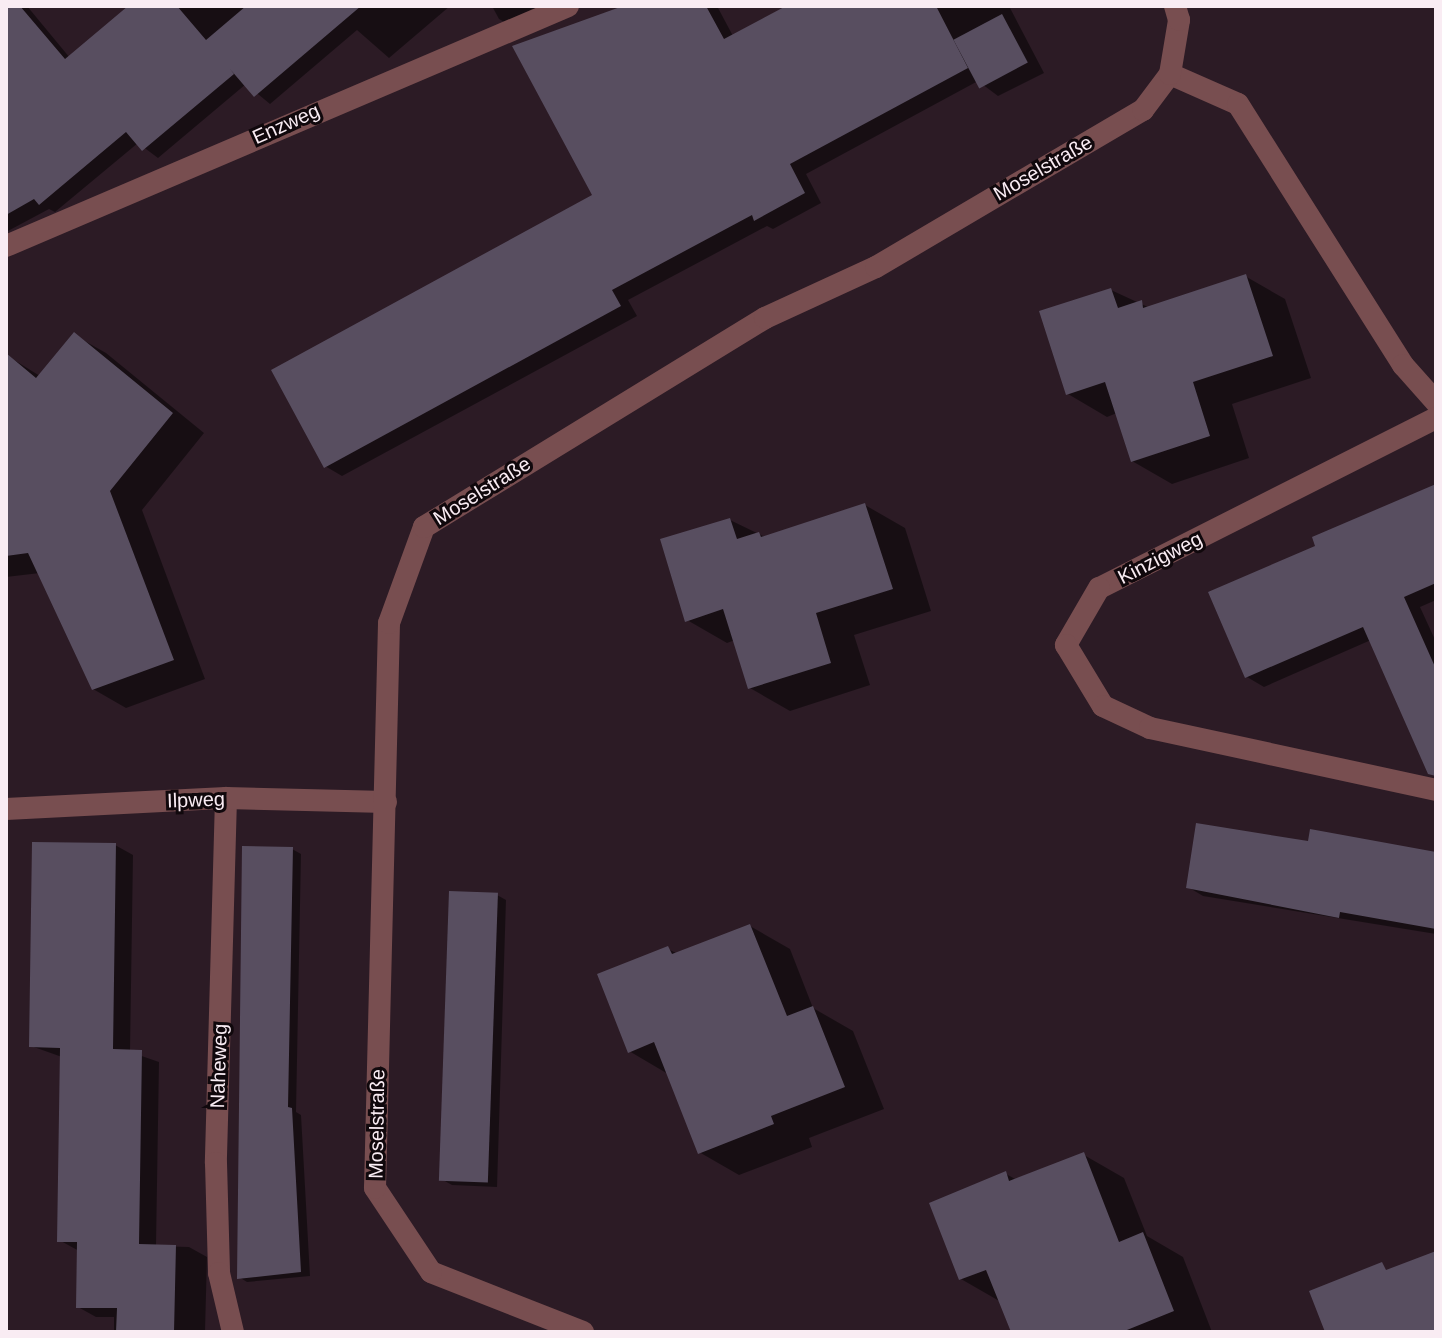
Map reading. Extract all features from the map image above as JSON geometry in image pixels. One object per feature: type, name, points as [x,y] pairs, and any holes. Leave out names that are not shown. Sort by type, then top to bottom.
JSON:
[{"type":"street","name":"Enzweg","points":[[6,246],[568,6]]},
{"type":"street","name":"Moselstraße","points":[[583,1332],[431,1272],[375,1188],[389,623],[424,527],[765,318],[876,267],[1143,110],[1170,74],[1179,20],[1175,6]]},
{"type":"street","points":[[1170,74],[1238,104],[1403,365],[1436,402]]},
{"type":"street","name":"Kinzigweg","points":[[1436,418],[1099,588],[1066,645],[1103,706],[1150,728],[1436,790]]},
{"type":"street","name":"Ilpweg","points":[[6,809],[226,798],[386,802]]},
{"type":"street","name":"Naheweg","points":[[226,798],[216,1163],[219,1273],[233,1332]]},
{"type":"building","points":[[6,6],[20,6],[65,59],[128,6],[177,6],[206,40],[246,6],[361,6],[254,97],[230,69],[234,74],[142,151],[126,132],[39,205],[34,199],[6,215]]},
{"type":"building","points":[[623,6],[706,6],[724,39],[786,6],[936,6],[968,68],[790,164],[805,193],[754,221],[752,215],[612,290],[621,306],[324,468],[271,370],[592,195],[512,46]]},
{"type":"building","points":[[1002,14],[1028,63],[979,88],[953,40]]},
{"type":"building","points":[[1246,274],[1273,356],[1193,382],[1210,436],[1131,462],[1105,382],[1066,395],[1039,311],[1111,288],[1118,308],[1142,300],[1143,308]]},
{"type":"building","points":[[74,332],[173,413],[110,491],[174,660],[92,690],[28,553],[6,556],[6,353],[36,378]]},
{"type":"building","points":[[1436,484],[1436,583],[1404,597],[1436,669],[1436,776],[1428,774],[1363,627],[1245,678],[1208,592],[1315,546],[1312,537]]},
{"type":"building","points":[[865,503],[893,589],[816,613],[831,663],[748,689],[723,609],[685,622],[660,539],[730,518],[737,539],[759,532],[761,537]]},
{"type":"building","points":[[1196,823],[1308,841],[1310,829],[1436,852],[1436,929],[1340,912],[1339,918],[1186,888]]},
{"type":"building","points":[[32,842],[116,843],[113,1049],[142,1050],[139,1244],[176,1245],[174,1332],[116,1332],[117,1308],[76,1308],[77,1242],[57,1242],[60,1048],[29,1047]]},
{"type":"building","points":[[242,846],[293,847],[288,1107],[292,1108],[301,1272],[237,1279]]},
{"type":"building","points":[[449,891],[498,893],[488,1183],[439,1181]]},
{"type":"building","points":[[750,924],[787,1016],[813,1006],[845,1087],[771,1116],[774,1124],[698,1154],[654,1042],[628,1053],[597,974],[668,946],[672,954]]},
{"type":"building","points":[[1084,1152],[1119,1242],[1143,1232],[1174,1311],[1122,1332],[1011,1332],[986,1270],[959,1280],[929,1203],[1006,1171],[1009,1181]]},
{"type":"building","points":[[1436,1251],[1436,1332],[1325,1332],[1309,1291],[1382,1262],[1386,1270]]}]
